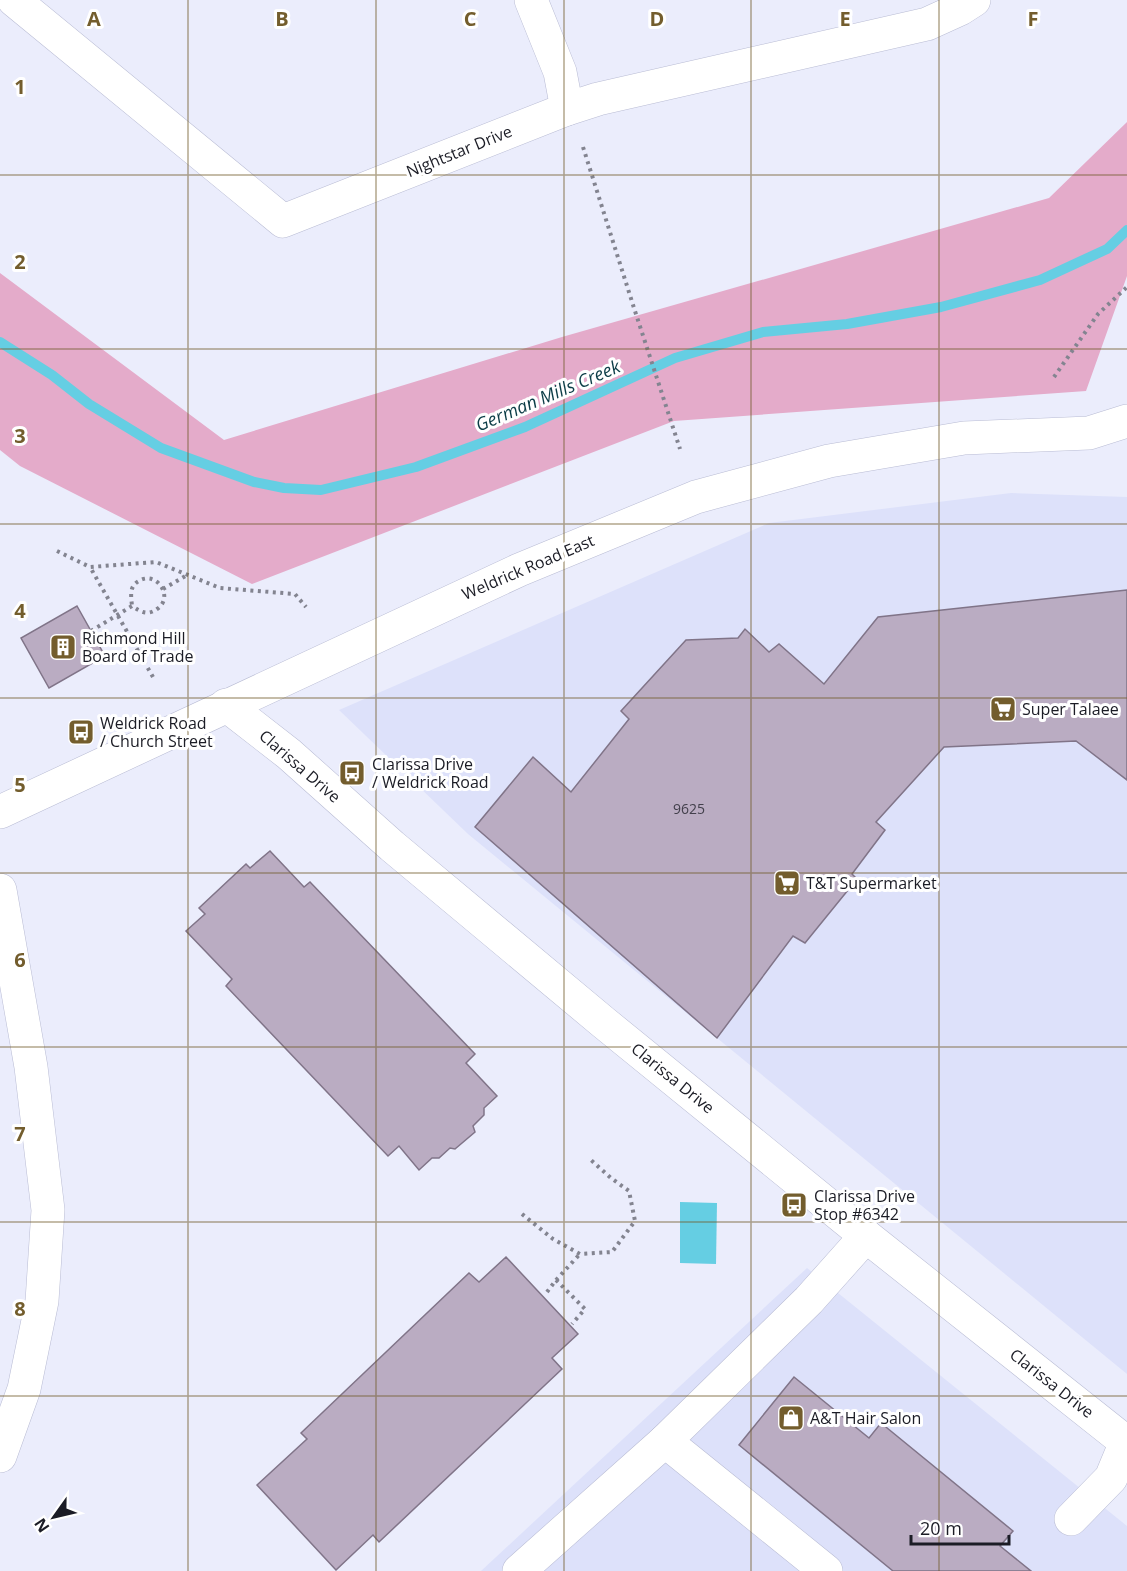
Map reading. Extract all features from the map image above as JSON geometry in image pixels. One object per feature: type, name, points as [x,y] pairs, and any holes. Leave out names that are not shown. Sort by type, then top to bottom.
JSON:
[{"type":"street","name":"Nightstar Drive","points":[[14,0],[282,221],[567,109],[598,99],[927,24],[974,0]]},
{"type":"street","points":[[531,0],[560,72],[567,109]]},
{"type":"street","name":"Weldrick Road East","points":[[0,812],[519,570],[696,497],[829,461],[964,438],[1089,433],[1127,421]]},
{"type":"street","name":"Weldrick Road East","points":[[1089,433],[1127,444]]},
{"type":"street","name":"Clarissa Drive","points":[[226,705],[289,754],[392,846],[539,969],[866,1236],[1127,1443]]},
{"type":"street","points":[[0,890],[31,1067],[48,1210],[42,1301],[24,1389],[0,1456]]},
{"type":"street","points":[[519,1571],[665,1441],[809,1300],[866,1236]]},
{"type":"street","points":[[665,1441],[826,1571]]},
{"type":"street","points":[[1071,1519],[1111,1478],[1127,1443]]},
{"type":"path","points":[[583,147],[680,449]]},
{"type":"path","points":[[1054,377],[1098,314],[1127,287]]},
{"type":"path","points":[[57,552],[90,567],[156,562],[220,588],[296,594],[306,607]]},
{"type":"path","points":[[90,567],[153,677]]},
{"type":"path","points":[[163,589],[187,574]]},
{"type":"path","points":[[141,579],[154,579],[163,589],[164,603],[155,611],[145,614],[132,606],[131,590],[141,579]]},
{"type":"path","points":[[91,631],[132,606]]},
{"type":"path","points":[[522,1214],[553,1239],[580,1254],[612,1252],[634,1221],[629,1191],[591,1160]]},
{"type":"path","points":[[547,1292],[580,1254]]},
{"type":"path","points":[[556,1280],[585,1309],[572,1324]]},
{"type":"shaded area","points":[[1127,122],[1127,276],[1086,391],[674,421],[252,584],[20,466],[0,450],[0,273],[224,440],[562,337],[1049,198]]},
{"type":"shaded area","points":[[1011,493],[1127,497],[1127,1374],[468,834],[339,710],[769,523]]},
{"type":"shaded area","points":[[807,1268],[1127,1526],[1127,1571],[481,1571]]},
{"type":"water","points":[[680,1202],[717,1203],[716,1264],[680,1263]]},
{"type":"building","points":[[1127,590],[1127,780],[1076,741],[944,747],[876,822],[885,830],[852,874],[857,879],[805,943],[793,936],[717,1038],[475,827],[533,757],[571,792],[629,719],[621,711],[686,640],[738,638],[745,629],[769,652],[779,644],[824,684],[878,617]]},
{"type":"building","name":"Richmond Hill Board of Trade","points":[[77,606],[105,656],[49,688],[21,638]]},
{"type":"building","points":[[270,851],[304,887],[310,882],[475,1054],[466,1063],[497,1096],[484,1108],[484,1115],[473,1126],[475,1132],[455,1149],[450,1148],[439,1158],[432,1158],[419,1170],[399,1146],[388,1156],[226,986],[232,979],[186,931],[205,914],[199,908],[246,864],[250,868]]},
{"type":"building","points":[[506,1257],[578,1334],[552,1358],[562,1369],[379,1542],[373,1535],[336,1570],[257,1485],[307,1439],[301,1433],[469,1273],[479,1282]]},
{"type":"building","points":[[794,1377],[869,1438],[881,1423],[1013,1531],[1000,1546],[1031,1571],[893,1571],[739,1445]]},
{"type":"waterway","name":"German Mills Creek","points":[[0,342],[52,375],[89,404],[161,448],[254,482],[284,488],[321,490],[416,467],[525,427],[675,358],[763,332],[847,324],[941,307],[1040,280],[1107,249],[1127,230]]},
{"type":"place","name":"Richmond Hill Board of Trade","points":[[63,647]]},
{"type":"place","name":"Super Talaee","points":[[1003,709]]},
{"type":"place","name":"Weldrick Road / Church Street","points":[[81,732]]},
{"type":"place","name":"Clarissa Drive / Weldrick Road","points":[[352,773]]},
{"type":"place","name":"T&T Supermarket","points":[[787,883]]},
{"type":"place","name":"Clarissa Drive Stop #6342","points":[[794,1205]]},
{"type":"place","name":"A&T Hair Salon","points":[[791,1418]]}]
